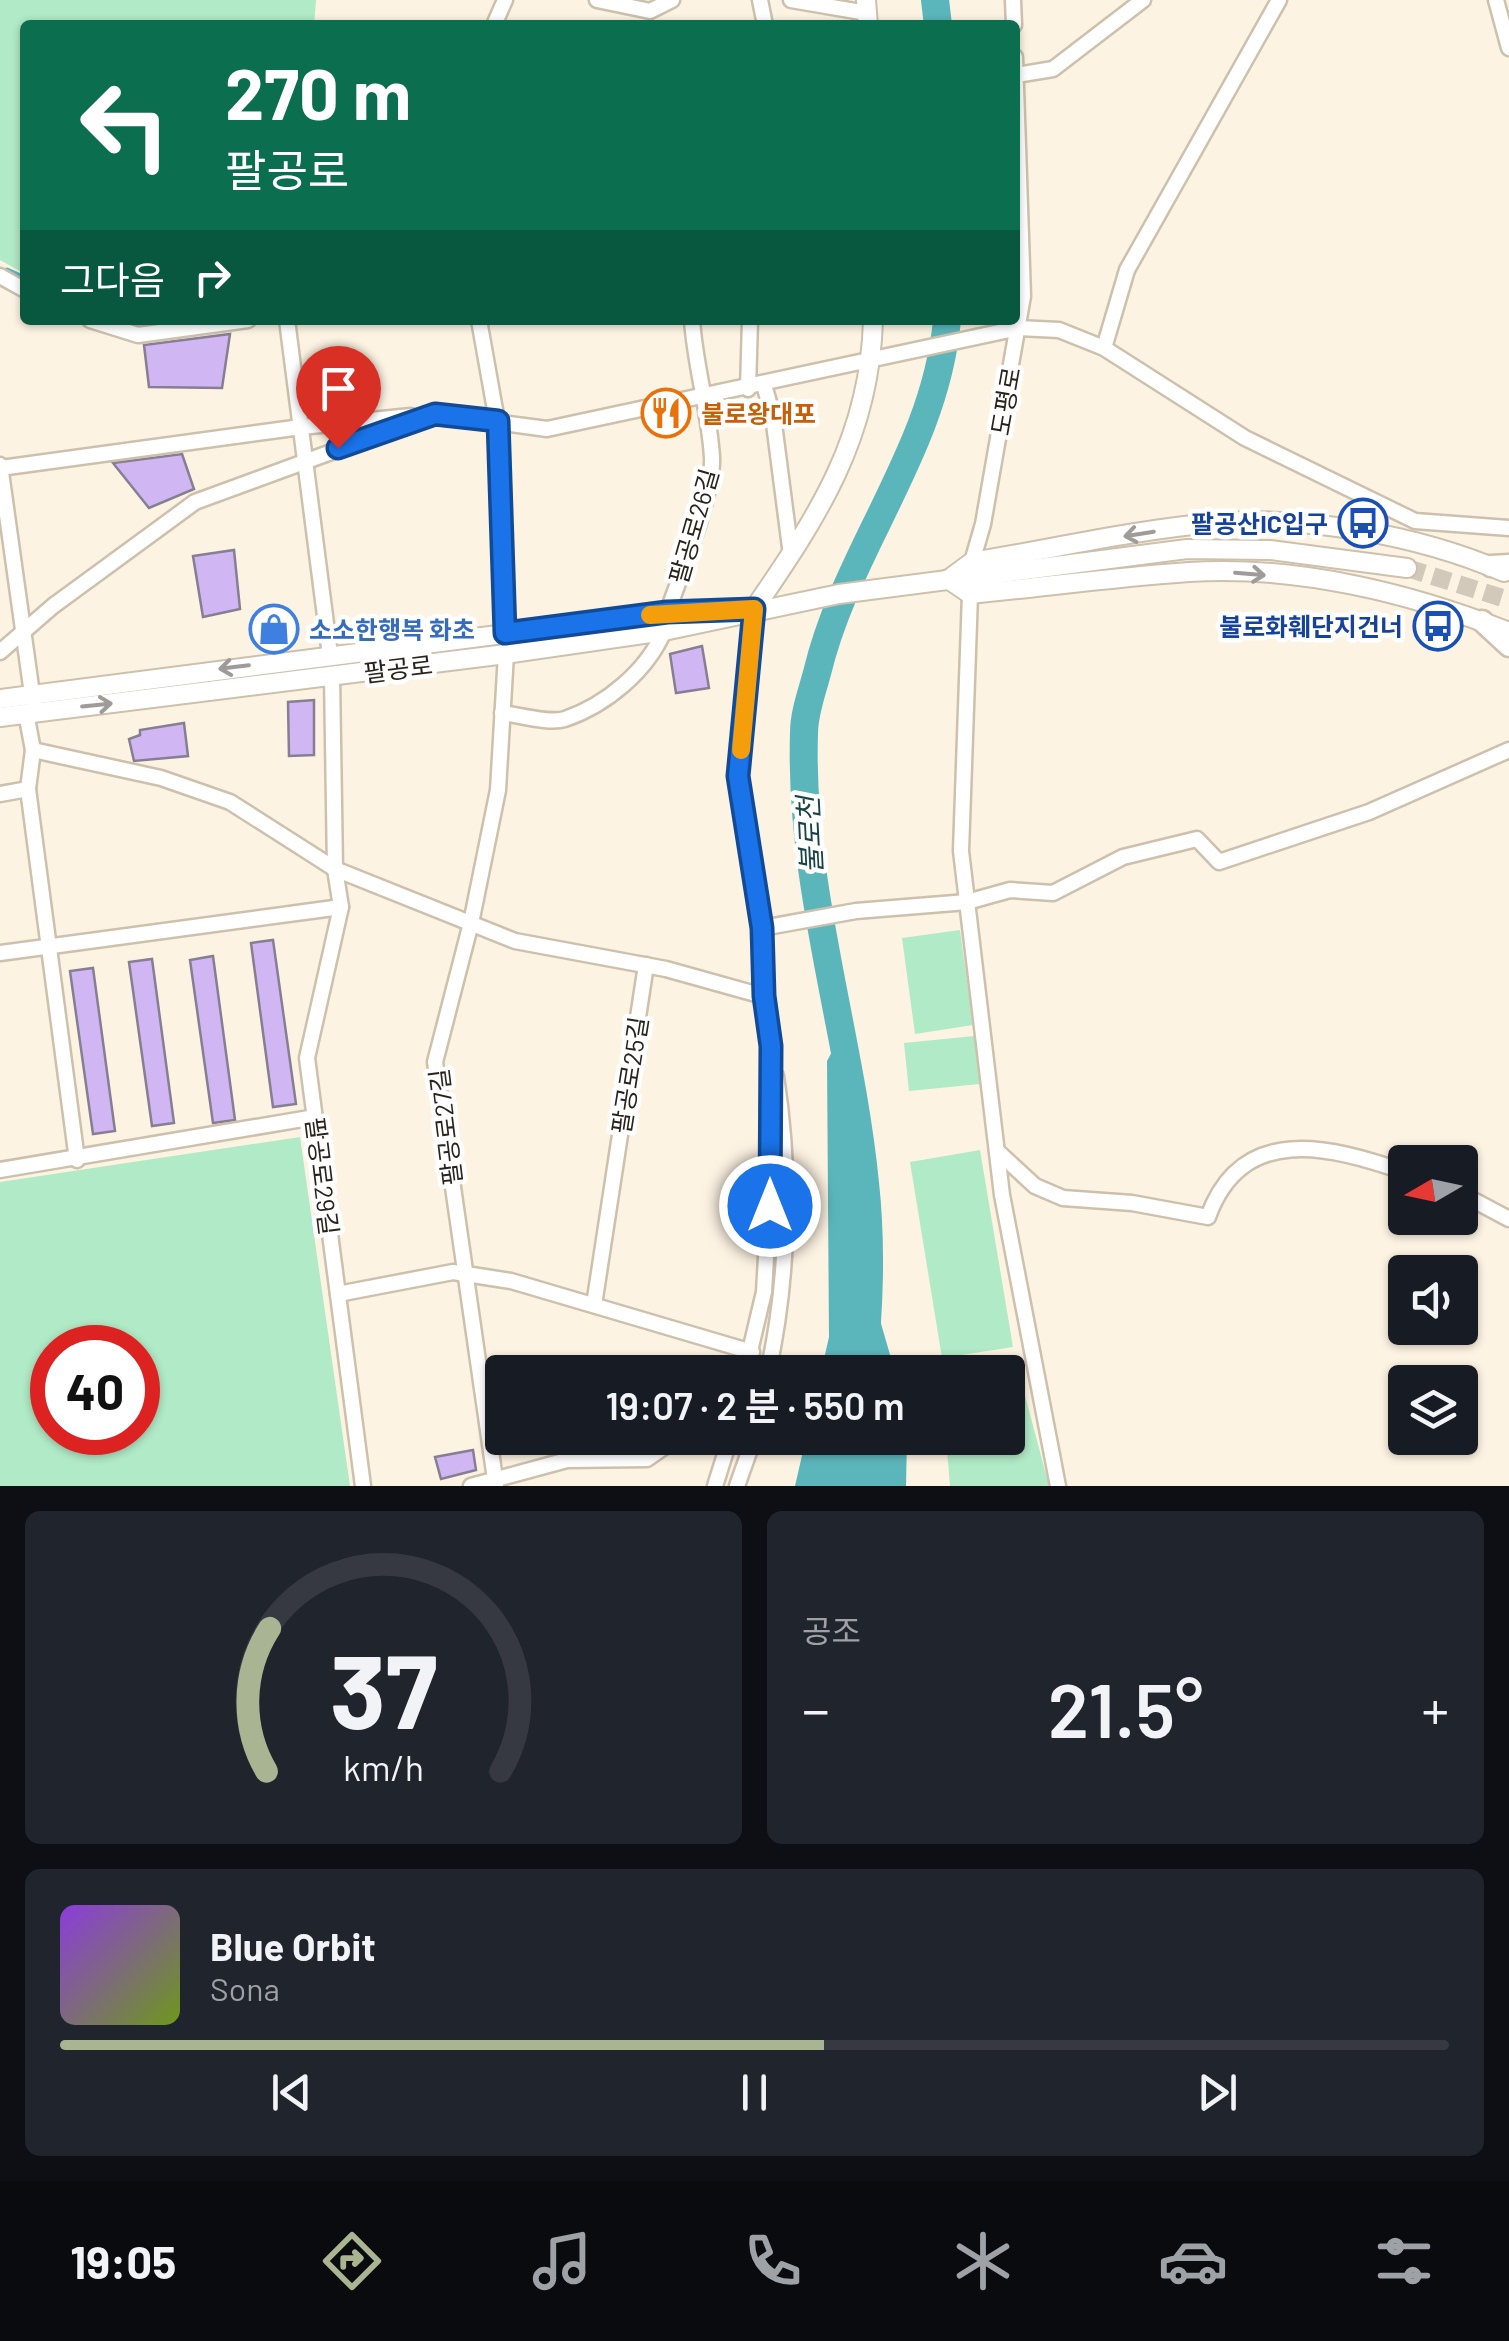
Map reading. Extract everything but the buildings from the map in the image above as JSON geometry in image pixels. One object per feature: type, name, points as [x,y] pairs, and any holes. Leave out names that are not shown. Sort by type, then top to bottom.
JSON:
[{"type":"highway","points":[[1482,621],[1509,646]]},
{"type":"main road","points":[[754,609],[820,512],[854,436],[877,358],[874,325]]},
{"type":"main road","points":[[948,579],[972,562],[1214,523],[1272,523],[1410,543],[1505,571]]},
{"type":"main road","points":[[948,579],[1226,547],[1407,568]]},
{"type":"main road","points":[[948,579],[970,594],[1191,572],[1240,573],[1368,587],[1509,632]]},
{"type":"main road","name":"팔공로","points":[[0,699],[31,706],[506,654],[665,622],[948,579]]},
{"type":"main road","points":[[1482,621],[1509,613]]},
{"type":"main road","name":"팔공로","points":[[0,716],[31,706],[330,655],[505,633],[665,622]]},
{"type":"street","points":[[598,0],[650,12],[672,0]]},
{"type":"street","points":[[791,0],[867,12]]},
{"type":"street","points":[[1020,74],[1053,69],[1143,0]]},
{"type":"street","points":[[1104,348],[1127,270],[1279,0]]},
{"type":"street","points":[[1496,0],[1509,48]]},
{"type":"street","name":"도평로","points":[[1020,186],[1024,296],[1020,317]]},
{"type":"street","points":[[106,325],[138,335],[211,325]]},
{"type":"street","points":[[287,325],[330,655]]},
{"type":"street","points":[[481,325],[498,421],[505,633]]},
{"type":"street","name":"팔공로26길","points":[[502,713],[562,720],[621,687],[654,656],[712,468],[693,325]]},
{"type":"street","points":[[748,389],[750,325]]},
{"type":"street","name":"도평로","points":[[972,562],[984,524],[1019,325]]},
{"type":"street","points":[[77,1160],[52,946],[28,790],[33,750],[31,706],[0,466],[300,426],[435,414],[548,428],[748,389],[1018,328],[1059,330],[1104,348],[1245,438],[1415,522],[1509,528]]},
{"type":"street","points":[[764,385],[773,416],[791,555]]},
{"type":"street","points":[[0,652],[82,585],[195,502],[435,414]]},
{"type":"street","points":[[1410,543],[1415,522]]},
{"type":"street","points":[[970,594],[961,851],[997,1150],[1058,1486]]},
{"type":"street","points":[[754,609],[738,776],[770,926],[764,996],[783,1123],[785,1229],[772,1355]]},
{"type":"street","name":"팔공로27길","points":[[495,1483],[435,1062],[471,923],[498,790],[506,654]]},
{"type":"street","name":"팔공로29길","points":[[332,676],[340,907],[307,1058],[363,1486]]},
{"type":"street","points":[[33,750],[161,778],[230,802],[336,869],[516,941],[646,965],[764,996]]},
{"type":"street","points":[[770,926],[856,911],[967,902],[1010,890],[1053,893],[1123,858],[1197,839],[1219,862],[1369,812],[1509,750]]},
{"type":"street","points":[[0,794],[28,790]]},
{"type":"street","points":[[0,952],[340,907]]},
{"type":"street","name":"팔공로25길","points":[[594,1306],[646,965]]},
{"type":"street","points":[[751,1355],[764,1292],[771,1046]]},
{"type":"street","points":[[0,1170],[315,1117]]},
{"type":"street","points":[[997,1150],[1034,1186],[1063,1198],[1132,1203],[1208,1217],[1215,1198],[1242,1162],[1269,1150],[1356,1158],[1388,1167]]},
{"type":"street","points":[[1478,1203],[1509,1219]]},
{"type":"street","points":[[338,1294],[464,1274],[511,1281],[752,1352]]},
{"type":"street","points":[[471,1486],[495,1483],[567,1460],[647,1459],[653,1455]]},
{"type":"street","points":[[715,1486],[725,1455]]},
{"type":"street","points":[[737,1486],[748,1455]]},
{"type":"green space","points":[[0,0],[316,0],[314,20],[20,20],[20,271],[0,260]]},
{"type":"green space","points":[[960,930],[973,1025],[915,1034],[902,938]]},
{"type":"green space","points":[[974,1036],[980,1084],[909,1091],[904,1043]]},
{"type":"green space","points":[[300,1137],[350,1486],[0,1486],[0,1182]]},
{"type":"green space","points":[[980,1150],[1013,1347],[942,1355],[910,1162]]},
{"type":"green space","points":[[1025,1395],[1049,1486],[950,1486],[947,1455],[1025,1455]]},
{"type":"water","points":[[840,1037],[865,1182],[871,1289],[890,1355],[825,1355],[829,1337],[827,1061]]},
{"type":"water","points":[[802,1455],[907,1455],[906,1486],[795,1486]]},
{"type":"waterway","name":"불로천","points":[[935,0],[937,20]]},
{"type":"waterway","points":[[7,270],[20,276]]},
{"type":"waterway","name":"불로천","points":[[864,1355],[869,1278],[867,1207],[858,1127],[809,847],[804,725],[831,627],[926,413],[946,325]]},
{"type":"tunnel","points":[[1407,568],[1509,600]]},
{"type":"slow traffic","points":[[650,615],[754,609],[741,750]]},
{"type":"place","name":"불로왕대포","points":[[666,413]]},
{"type":"place","name":"팔공산IC입구","points":[[1363,523]]},
{"type":"place","name":"불로화훼단지건너","points":[[1438,626]]},
{"type":"place","name":"소소한행복 화초","points":[[274,629]]},
{"type":"route","points":[[338,448],[435,414],[498,421],[505,633],[667,612],[754,609],[738,776],[762,928],[764,996],[771,1046],[770,1206]]}]
